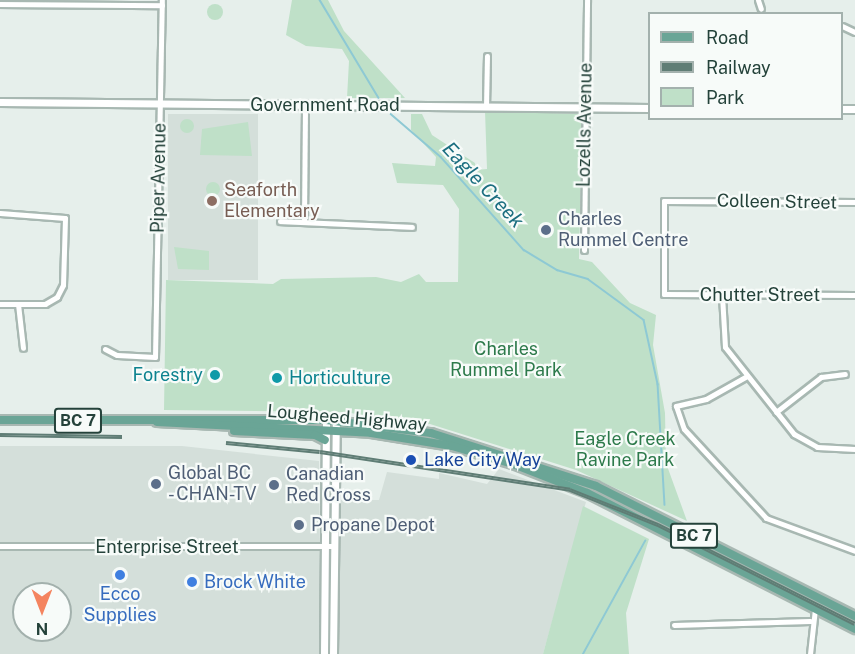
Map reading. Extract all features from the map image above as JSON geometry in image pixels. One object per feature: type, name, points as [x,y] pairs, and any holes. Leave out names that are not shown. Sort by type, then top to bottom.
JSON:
[{"type":"main road","name":"Lougheed Highway","points":[[0,420],[157,422],[326,420],[336,425],[435,442],[513,464],[587,493],[855,629]]},
{"type":"main road","name":"Lougheed Highway","points":[[157,422],[228,428],[326,430],[336,425],[431,433],[553,469],[855,616]]},
{"type":"main road","points":[[228,428],[315,435],[325,440]]},
{"type":"street","name":"Lozells Avenue","points":[[584,250],[587,0]]},
{"type":"street","points":[[758,0],[761,9]]},
{"type":"street","points":[[0,4],[162,2]]},
{"type":"street","name":"Piper Avenue","points":[[105,349],[117,355],[155,357],[162,2]]},
{"type":"street","points":[[486,107],[487,56]]},
{"type":"street","name":"Government Road","points":[[0,102],[648,108]]},
{"type":"street","points":[[304,221],[305,105]]},
{"type":"street","name":"Colleen Street","points":[[664,294],[664,201],[855,202]]},
{"type":"street","points":[[0,213],[65,218],[63,285],[57,297],[18,304],[0,304]]},
{"type":"street","points":[[280,221],[412,227]]},
{"type":"street","name":"Chutter Street","points":[[664,294],[855,295]]},
{"type":"street","points":[[722,295],[722,340],[776,412],[804,441],[855,449]]},
{"type":"street","points":[[18,304],[23,348]]},
{"type":"street","points":[[776,412],[821,377],[845,374]]},
{"type":"street","points":[[747,376],[706,399],[676,406],[684,429],[766,518],[855,551]]},
{"type":"street","points":[[324,654],[326,420]]},
{"type":"street","points":[[333,654],[336,425]]},
{"type":"street","name":"Enterprise Street","points":[[0,546],[334,546]]},
{"type":"street","points":[[810,654],[810,621],[815,609]]},
{"type":"street","points":[[674,625],[810,621]]},
{"type":"shaded area","name":"Seaforth Elementary","points":[[168,114],[258,114],[258,280],[168,280]]},
{"type":"shaded area","points":[[0,446],[182,446],[319,461],[321,654],[0,654]]},
{"type":"shaded area","points":[[499,469],[586,502],[543,654],[337,654],[339,500],[379,500],[387,472],[439,479],[439,473],[487,484]]},
{"type":"green space","points":[[292,0],[328,0],[344,31],[405,98],[347,98],[349,61],[342,49],[306,46],[286,35]]},
{"type":"green space","points":[[215,4],[221,6],[223,12],[221,18],[215,20],[209,18],[207,12],[209,6]]},
{"type":"green space","name":"Charles Rummel Park","points":[[485,111],[582,114],[579,259],[592,262],[630,303],[656,315],[653,345],[665,413],[666,463],[687,521],[576,470],[430,424],[343,412],[164,410],[166,280],[273,284],[281,279],[376,277],[401,282],[419,274],[426,282],[458,282],[459,209],[443,185],[397,183],[392,163],[435,166],[436,157],[411,130],[411,114],[422,114],[432,135],[475,163],[476,170],[487,169]]},
{"type":"green space","points":[[187,119],[192,121],[194,126],[192,131],[187,133],[182,131],[180,126],[182,121]]},
{"type":"green space","points":[[248,122],[252,156],[200,155],[202,129]]},
{"type":"green space","points":[[213,182],[218,184],[220,189],[218,194],[213,196],[208,194],[206,189],[208,184]]},
{"type":"green space","points":[[174,247],[209,251],[209,270],[178,269]]},
{"type":"green space","name":"Eagle Creek Ravine Park","points":[[583,506],[649,539],[626,613],[629,654],[543,654]]},
{"type":"waterway","name":"Eagle Creek","points":[[320,0],[379,98]]},
{"type":"waterway","name":"Eagle Creek","points":[[391,114],[441,157],[524,250],[557,270],[588,279],[644,320],[658,384],[665,505]]},
{"type":"waterway","name":"Eagle Creek","points":[[583,654],[645,541]]},
{"type":"railway","points":[[0,435],[122,437]]},
{"type":"railway","points":[[226,443],[320,452],[570,490],[658,525],[855,624]]},
{"type":"place","name":"Seaforth Elementary","points":[[212,201]]},
{"type":"place","name":"Charles Rummel Centre","points":[[546,230]]},
{"type":"place","name":"Forestry","points":[[215,375]]},
{"type":"place","name":"Horticulture","points":[[277,378]]},
{"type":"place","name":"Lake City Way","points":[[411,460]]},
{"type":"place","name":"Global BC - CHAN-TV","points":[[156,484]]},
{"type":"place","name":"Canadian Red Cross","points":[[274,485]]},
{"type":"place","name":"Propane Depot","points":[[299,525]]},
{"type":"place","name":"Ecco Supplies","points":[[120,575]]},
{"type":"place","name":"Brock White","points":[[192,582]]}]
